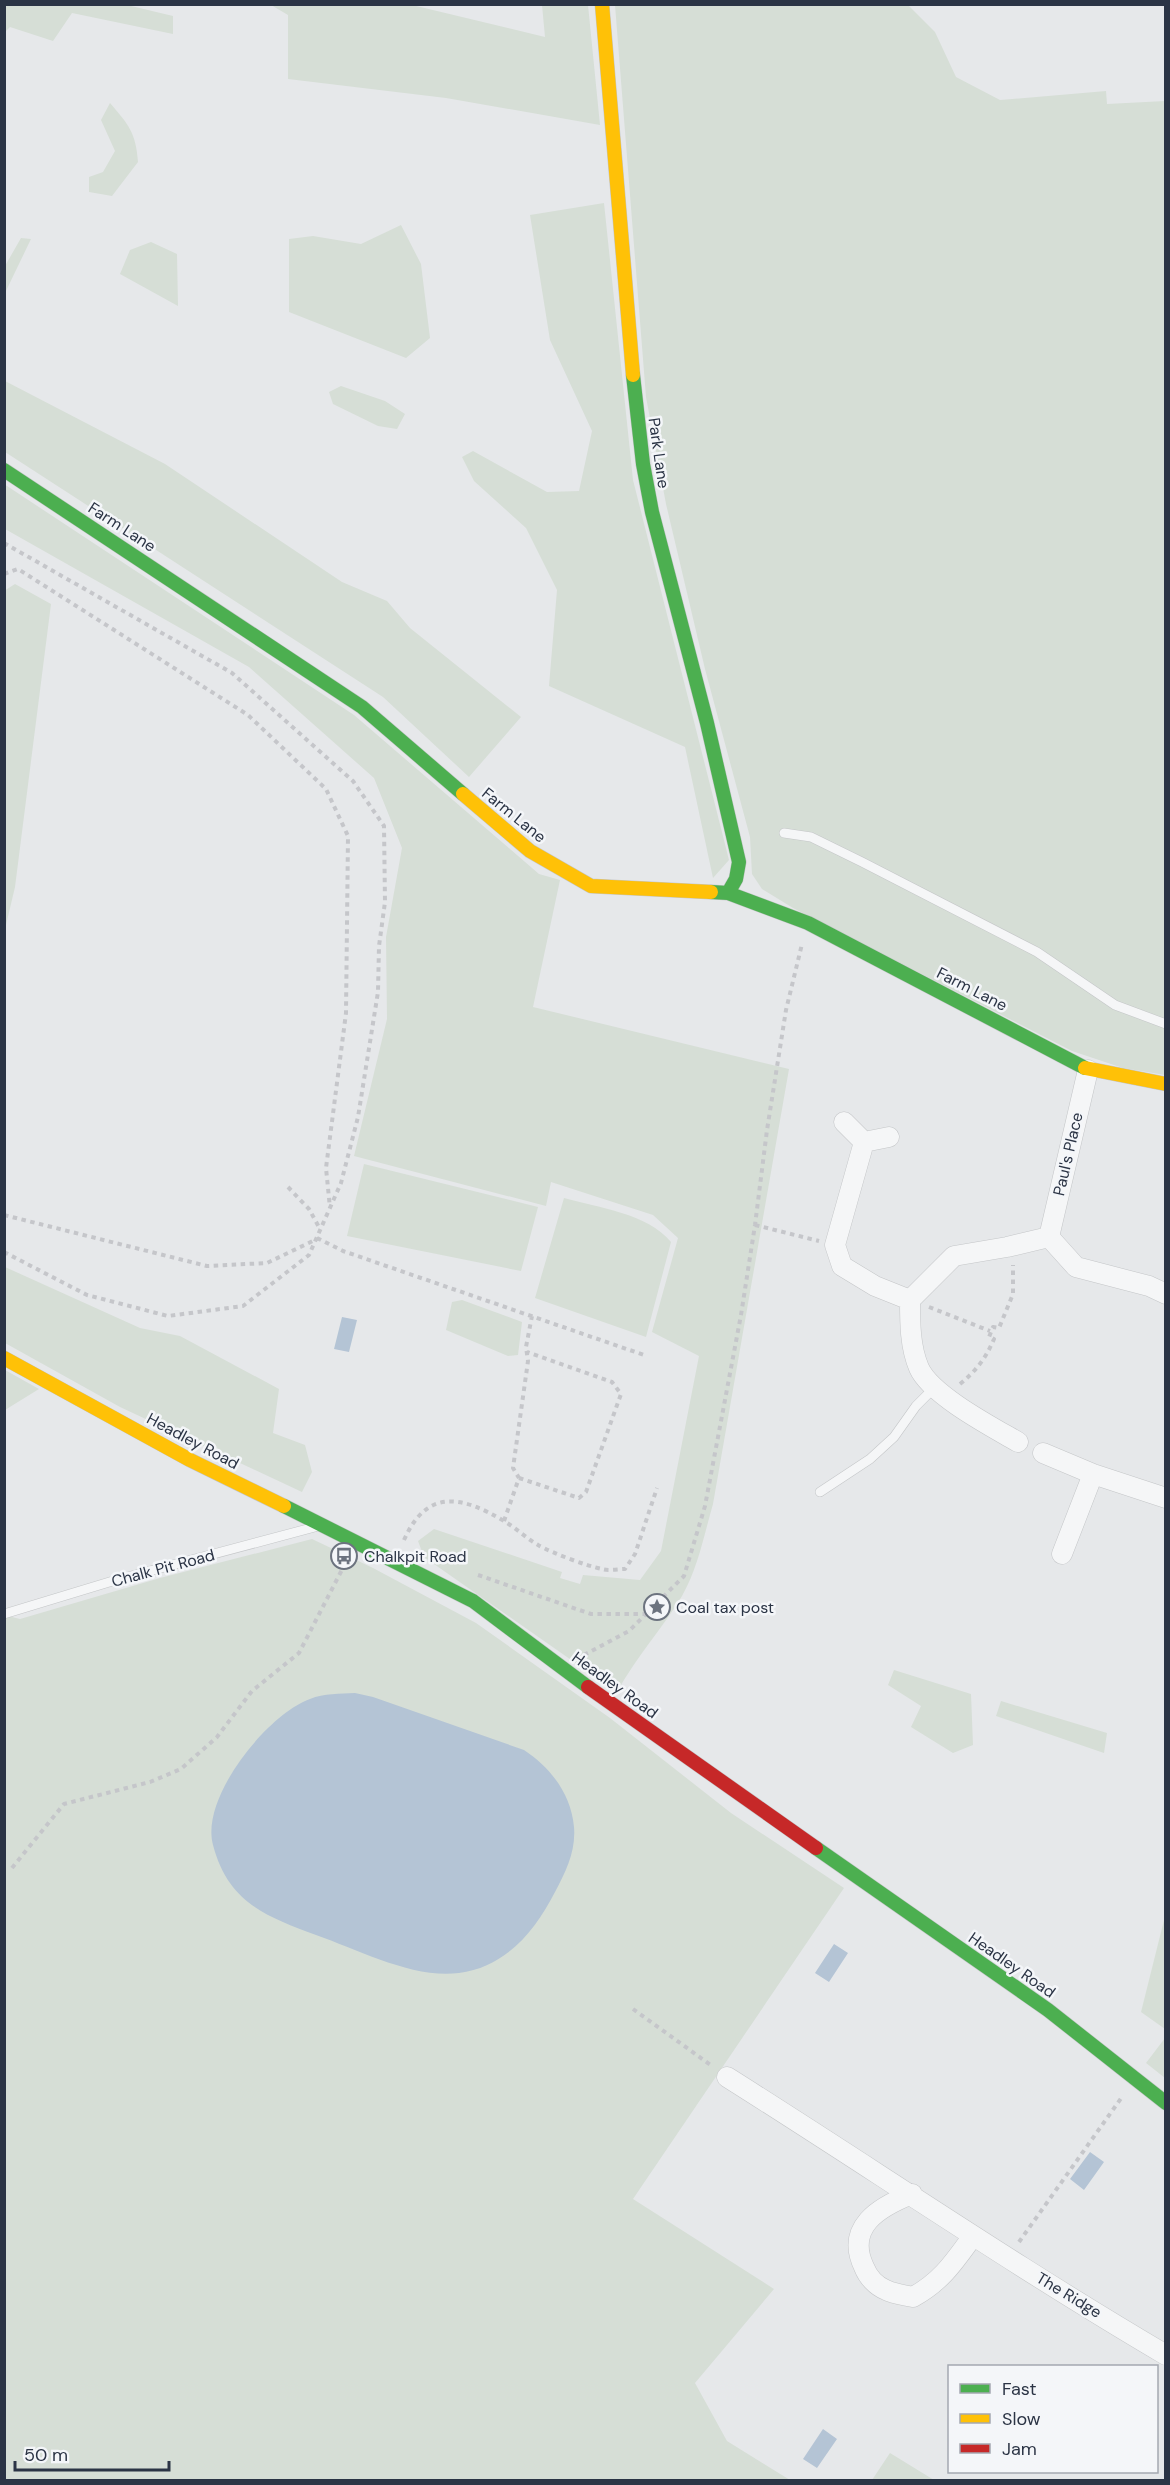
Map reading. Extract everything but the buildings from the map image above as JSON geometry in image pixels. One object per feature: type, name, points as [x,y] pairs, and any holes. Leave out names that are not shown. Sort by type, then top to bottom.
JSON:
[{"type":"street","name":"Park Lane","points":[[602,4],[630,345],[643,464],[652,512],[707,723],[739,861],[736,879],[728,893]]},
{"type":"street","name":"Farm Lane","points":[[4,470],[362,706],[530,851],[591,886],[728,893],[808,923],[1088,1070],[1166,1084]]},
{"type":"street","name":"Paul's Place","points":[[1048,1237],[1088,1070]]},
{"type":"street","points":[[843,1122],[864,1142]]},
{"type":"street","points":[[864,1142],[889,1137]]},
{"type":"street","points":[[864,1142],[835,1245],[842,1266],[875,1286],[910,1300]]},
{"type":"street","points":[[1018,1442],[940,1392],[919,1369],[909,1330],[910,1300],[954,1256],[1048,1237],[1076,1267],[1149,1286],[1166,1294]]},
{"type":"street","name":"Headley Road","points":[[4,1358],[190,1460],[395,1560],[473,1601],[601,1697],[1048,2010],[1166,2103]]},
{"type":"street","points":[[1043,1454],[1093,1474],[1166,1498]]},
{"type":"street","points":[[1062,1554],[1093,1474]]},
{"type":"street","name":"The Ridge","points":[[727,2077],[912,2194],[1008,2258],[1166,2355]]},
{"type":"street","points":[[912,2194],[891,2202],[870,2217],[860,2235],[858,2256],[869,2278],[884,2290],[913,2297],[932,2286],[949,2270],[974,2236]]},
{"type":"lane","points":[[784,833],[811,837],[862,862],[1037,952],[1115,1005],[1166,1024]]},
{"type":"lane","points":[[820,1492],[870,1459],[894,1437],[916,1406],[940,1392]]},
{"type":"lane","name":"Chalk Pit Road","points":[[4,1614],[116,1580],[323,1525]]},
{"type":"path","points":[[4,543],[232,673],[353,781],[384,826],[385,902],[379,946],[378,992],[358,1117],[341,1183],[309,1256],[243,1306],[168,1316],[87,1295],[4,1252]]},
{"type":"path","points":[[4,574],[18,569],[248,715],[326,789],[348,836],[346,1013],[326,1168],[330,1209]]},
{"type":"path","points":[[562,1667],[629,1631],[684,1576],[705,1506],[741,1315],[786,1010],[808,923]]},
{"type":"path","points":[[288,1187],[309,1209],[321,1230]]},
{"type":"path","points":[[4,1215],[207,1266],[267,1263],[317,1238]]},
{"type":"path","points":[[755,1225],[835,1245]]},
{"type":"path","points":[[317,1238],[343,1251],[644,1355]]},
{"type":"path","points":[[940,1392],[977,1369],[988,1354],[994,1339],[989,1337],[990,1331],[993,1327],[999,1328],[1012,1294],[1015,1269],[1007,1247]]},
{"type":"path","points":[[910,1300],[990,1331]]},
{"type":"path","points":[[527,1352],[612,1382],[621,1394],[586,1492],[579,1498],[519,1478],[513,1468],[528,1360],[527,1352],[532,1316]]},
{"type":"path","points":[[504,1521],[519,1478]]},
{"type":"path","points":[[395,1560],[409,1529],[425,1509],[443,1501],[455,1500],[504,1521],[539,1546],[604,1569],[625,1569],[635,1554],[657,1488]]},
{"type":"path","points":[[12,1868],[64,1804],[150,1782],[181,1769],[217,1737],[252,1690],[299,1653],[357,1542]]},
{"type":"path","points":[[469,1572],[591,1614],[645,1614]]},
{"type":"path","points":[[633,2009],[727,2077]]},
{"type":"path","points":[[1008,2258],[1135,2079]]},
{"type":"shaded area","points":[[5,4],[127,5],[173,16],[173,34],[72,13],[53,41],[10,27],[5,32]]},
{"type":"shaded area","points":[[271,5],[412,5],[545,37],[542,5],[588,5],[600,125],[446,98],[288,79],[288,15]]},
{"type":"shaded area","points":[[615,5],[908,5],[935,32],[956,77],[1000,100],[1106,91],[1107,104],[1165,101],[1165,1075],[1123,1068],[1072,1051],[793,908],[762,889],[752,874],[750,837],[705,669],[666,504],[646,397]]},
{"type":"shaded area","points":[[110,103],[122,117],[133,136],[138,162],[112,196],[89,192],[89,177],[103,172],[115,151],[101,120]]},
{"type":"shaded area","points":[[604,203],[633,480],[729,860],[713,878],[685,747],[549,686],[557,590],[526,528],[474,481],[462,457],[473,451],[547,492],[579,491],[592,431],[550,340],[530,215]]},
{"type":"shaded area","points":[[401,225],[421,264],[430,338],[406,358],[289,312],[289,239],[313,236],[361,244]]},
{"type":"shaded area","points":[[21,238],[31,239],[5,293],[5,266]]},
{"type":"shaded area","points":[[151,242],[177,254],[178,306],[120,274],[130,250]]},
{"type":"shaded area","points":[[5,381],[165,464],[342,582],[387,601],[410,628],[521,717],[469,777],[383,697],[5,452]]},
{"type":"shaded area","points":[[341,386],[385,401],[405,414],[397,429],[378,426],[333,404],[329,392]]},
{"type":"shaded area","points":[[4,484],[354,715],[539,874],[560,880],[533,1007],[789,1069],[713,1504],[696,1563],[682,1596],[617,1692],[424,1557],[418,1541],[434,1529],[562,1572],[560,1578],[580,1584],[583,1575],[640,1580],[661,1551],[699,1356],[652,1332],[678,1238],[653,1215],[551,1182],[546,1206],[354,1156],[387,1019],[386,937],[402,848],[374,778],[249,667],[5,529]]},
{"type":"shaded area","points":[[15,584],[51,604],[15,887],[5,929],[4,591]]},
{"type":"shaded area","points":[[364,1164],[538,1207],[521,1271],[347,1236]]},
{"type":"shaded area","points":[[564,1198],[636,1218],[661,1232],[671,1242],[646,1337],[535,1298]]},
{"type":"shaded area","points":[[5,1267],[140,1328],[180,1336],[279,1389],[273,1433],[305,1445],[312,1472],[302,1492],[120,1407],[5,1343]]},
{"type":"shaded area","points":[[462,1300],[522,1322],[518,1355],[508,1356],[446,1330],[452,1302]]},
{"type":"shaded area","points":[[5,1370],[39,1389],[5,1410]]},
{"type":"shaded area","points":[[312,1539],[373,1568],[476,1623],[610,1718],[731,1813],[844,1888],[633,2199],[774,2289],[695,2383],[727,2441],[790,2480],[5,2480],[4,1615],[20,1619],[160,1578]]},
{"type":"shaded area","points":[[894,1670],[971,1694],[973,1745],[953,1753],[911,1727],[921,1706],[888,1685]]},
{"type":"shaded area","points":[[1001,1701],[1107,1733],[1104,1753],[996,1716]]},
{"type":"shaded area","points":[[1165,1916],[1165,2029],[1141,2012]]},
{"type":"shaded area","points":[[1165,2038],[1165,2078],[1146,2063]]},
{"type":"shaded area","points":[[890,2453],[934,2480],[872,2480]]},
{"type":"water","points":[[342,1317],[357,1320],[349,1352],[334,1349]]},
{"type":"water","points":[[355,1693],[373,1697],[524,1750],[543,1765],[564,1793],[574,1827],[572,1853],[566,1869],[547,1906],[528,1933],[505,1955],[491,1963],[459,1973],[441,1974],[405,1968],[280,1921],[251,1904],[228,1880],[213,1845],[212,1826],[217,1804],[241,1760],[275,1721],[293,1708],[321,1696]]},
{"type":"water","points":[[834,1944],[848,1953],[829,1982],[815,1973]]},
{"type":"water","points":[[1090,2152],[1104,2162],[1084,2190],[1070,2179]]},
{"type":"water","points":[[823,2429],[837,2439],[817,2468],[803,2459]]},
{"type":"traffic: fast","points":[[633,375],[643,464],[652,512],[707,723],[739,862],[736,879],[728,893]]},
{"type":"traffic: fast","points":[[4,470],[362,707],[463,794]]},
{"type":"traffic: fast","points":[[711,892],[728,893],[808,923],[1085,1068]]},
{"type":"traffic: fast","points":[[284,1506],[473,1601],[588,1687]]},
{"type":"traffic: fast","points":[[816,1848],[1048,2010],[1166,2103]]},
{"type":"traffic: slow","points":[[602,4],[633,375]]},
{"type":"traffic: slow","points":[[463,794],[530,851],[591,886],[711,892]]},
{"type":"traffic: slow","points":[[1085,1068],[1166,1084]]},
{"type":"traffic: slow","points":[[4,1358],[190,1460],[284,1506]]},
{"type":"traffic: jam","points":[[588,1687],[816,1848]]},
{"type":"place","name":"Chalkpit Road","points":[[344,1556]]},
{"type":"place","name":"Coal tax post","points":[[657,1607]]}]
